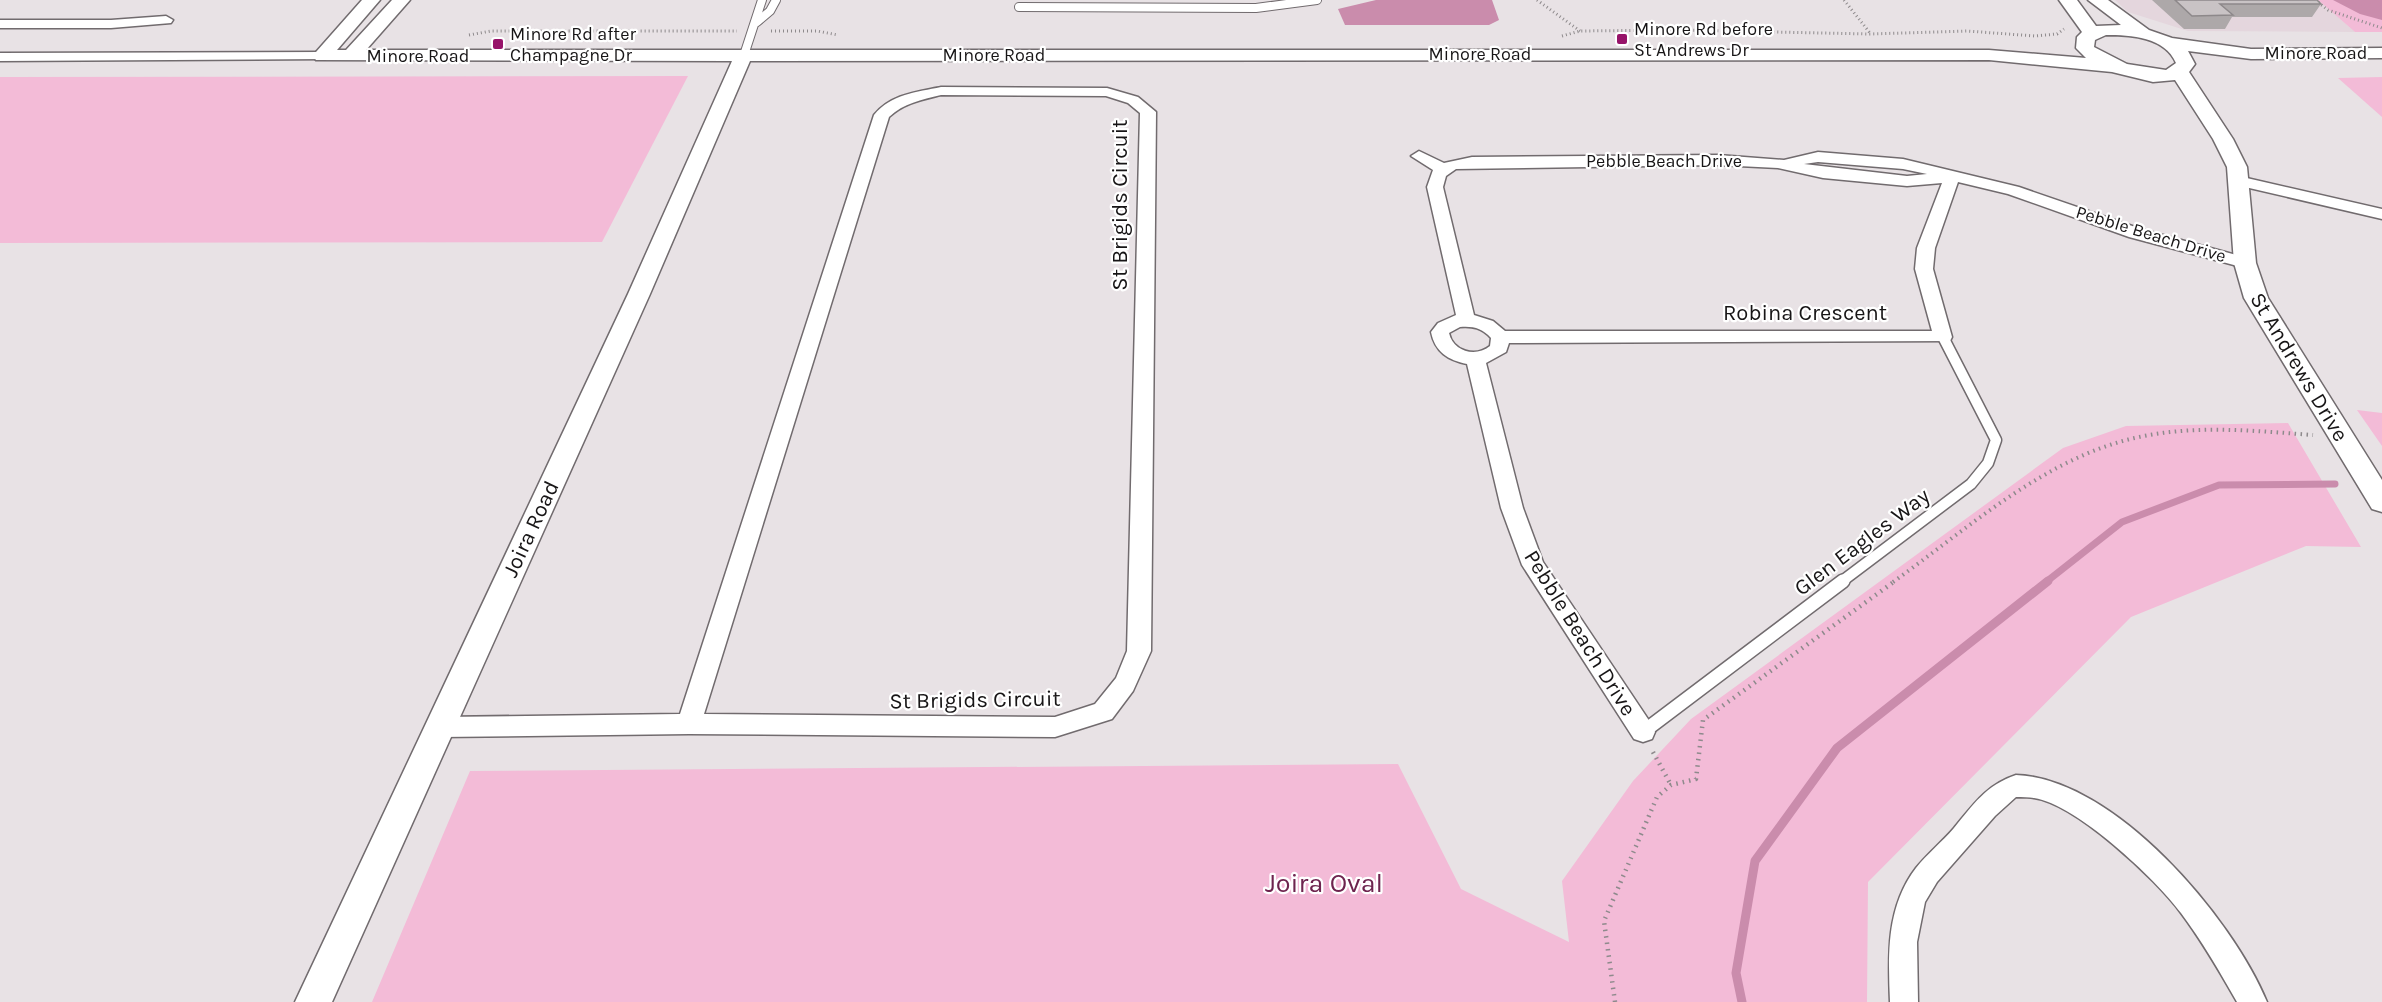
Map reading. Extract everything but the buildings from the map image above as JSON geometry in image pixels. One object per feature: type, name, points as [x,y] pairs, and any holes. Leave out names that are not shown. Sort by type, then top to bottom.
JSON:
[{"type":"street","points":[[322,56],[371,0]]},
{"type":"street","points":[[351,56],[401,0]]},
{"type":"street","points":[[2068,0],[2088,37],[2090,54],[2112,66],[2139,74]]},
{"type":"street","points":[[2097,0],[2146,35],[2165,42]]},
{"type":"street","points":[[0,24],[111,24],[166,20]]},
{"type":"street","name":"Minore Road","points":[[1989,55],[2116,30],[2146,35]]},
{"type":"street","name":"Minore Road","points":[[2165,42],[2251,54],[2382,53]]},
{"type":"street","name":"St Andrews Drive","points":[[2165,42],[2185,57],[2183,68],[2210,122],[2232,153],[2238,181],[2245,263],[2256,298],[2382,502]]},
{"type":"street","name":"Minore Road","points":[[2139,74],[2155,75],[2251,54]]},
{"type":"street","name":"Joira Road","points":[[314,1002],[715,126],[744,55]]},
{"type":"street","name":"Minore Road","points":[[0,57],[1989,55],[2112,66]]},
{"type":"street","name":"St Andrews Drive","points":[[2139,74],[2210,122]]},
{"type":"street","name":"St Brigids Circuit","points":[[440,727],[689,724],[1055,727],[1103,712],[1125,684],[1139,651],[1148,112],[1133,100],[1107,92],[1081,90],[941,91],[908,98],[893,105],[882,116],[689,724]]},
{"type":"street","points":[[1419,156],[1443,169],[1435,180],[1434,187],[1466,320]]},
{"type":"street","name":"Pebble Beach Drive","points":[[1443,169],[1472,162],[1675,160],[1778,163],[1823,173],[1907,181],[1952,177],[2013,190],[2135,233],[2245,263]]},
{"type":"street","points":[[1943,337],[1924,269],[1926,248],[1952,177]]},
{"type":"street","points":[[2238,181],[2382,214]]},
{"type":"street","points":[[1466,320],[1484,323],[1500,337],[1501,343],[1496,352],[1474,358],[1456,354],[1443,345],[1440,338],[1444,327],[1466,320]]},
{"type":"street","name":"Robina Crescent","points":[[1500,337],[1943,337]]},
{"type":"street","name":"Pebble Beach Drive","points":[[1474,358],[1512,508],[1533,565],[1643,732]]},
{"type":"street","points":[[1904,1002],[1903,945],[1907,914],[1919,885],[1996,799],[2016,786],[2047,789],[2079,806],[2124,839],[2157,869],[2187,901],[2253,1002]]},
{"type":"lane","points":[[744,55],[757,22],[757,11],[762,0]]},
{"type":"lane","points":[[757,22],[770,11],[776,0]]},
{"type":"lane","points":[[1019,8],[1077,4],[1257,8],[1317,0]]},
{"type":"lane","name":"Glen Eagles Way","points":[[1643,732],[1971,484],[1988,463],[1996,440],[1943,337]]},
{"type":"path","points":[[1537,0],[1580,31]]},
{"type":"path","points":[[1844,0],[1870,34]]},
{"type":"path","points":[[2315,0],[2328,10],[2382,28]]},
{"type":"path","points":[[1615,1002],[1604,921],[1657,796],[1671,785],[1696,778],[1703,720],[2019,491],[2073,459],[2144,436],[2173,432],[2278,432],[2340,436]]},
{"type":"path","points":[[1643,732],[1671,785]]},
{"type":"shaded area","points":[[1376,0],[1492,0],[1499,20],[1489,25],[1345,25],[1338,9]]},
{"type":"shaded area","points":[[2115,0],[2318,0],[2355,32],[2188,31],[2128,12]]},
{"type":"shaded area","points":[[2333,0],[2382,0],[2382,20],[2360,14]]},
{"type":"green space","points":[[2318,0],[2382,0],[2382,32],[2355,32]]},
{"type":"green space","points":[[688,76],[602,242],[0,243],[0,77]]},
{"type":"green space","points":[[2382,77],[2382,117],[2338,78]]},
{"type":"green space","points":[[2357,410],[2382,413],[2382,446]]},
{"type":"green space","name":"Joira Oval","points":[[2288,423],[2361,547],[2306,546],[2131,617],[1868,882],[1867,1002],[372,1002],[470,771],[1398,764],[1461,889],[1569,942],[1562,881],[1633,781],[1691,719],[2063,448],[2126,426]]},
{"type":"waterway","points":[[2046,582],[2122,522],[2219,485],[2335,484]]},
{"type":"waterway","points":[[1742,1002],[1736,973],[1755,861],[1837,748],[2048,581]]},
{"type":"place","name":"Minore Rd before St Andrews Dr","points":[[1622,39]]},
{"type":"place","name":"Minore Rd after Champagne Dr","points":[[498,44]]}]
